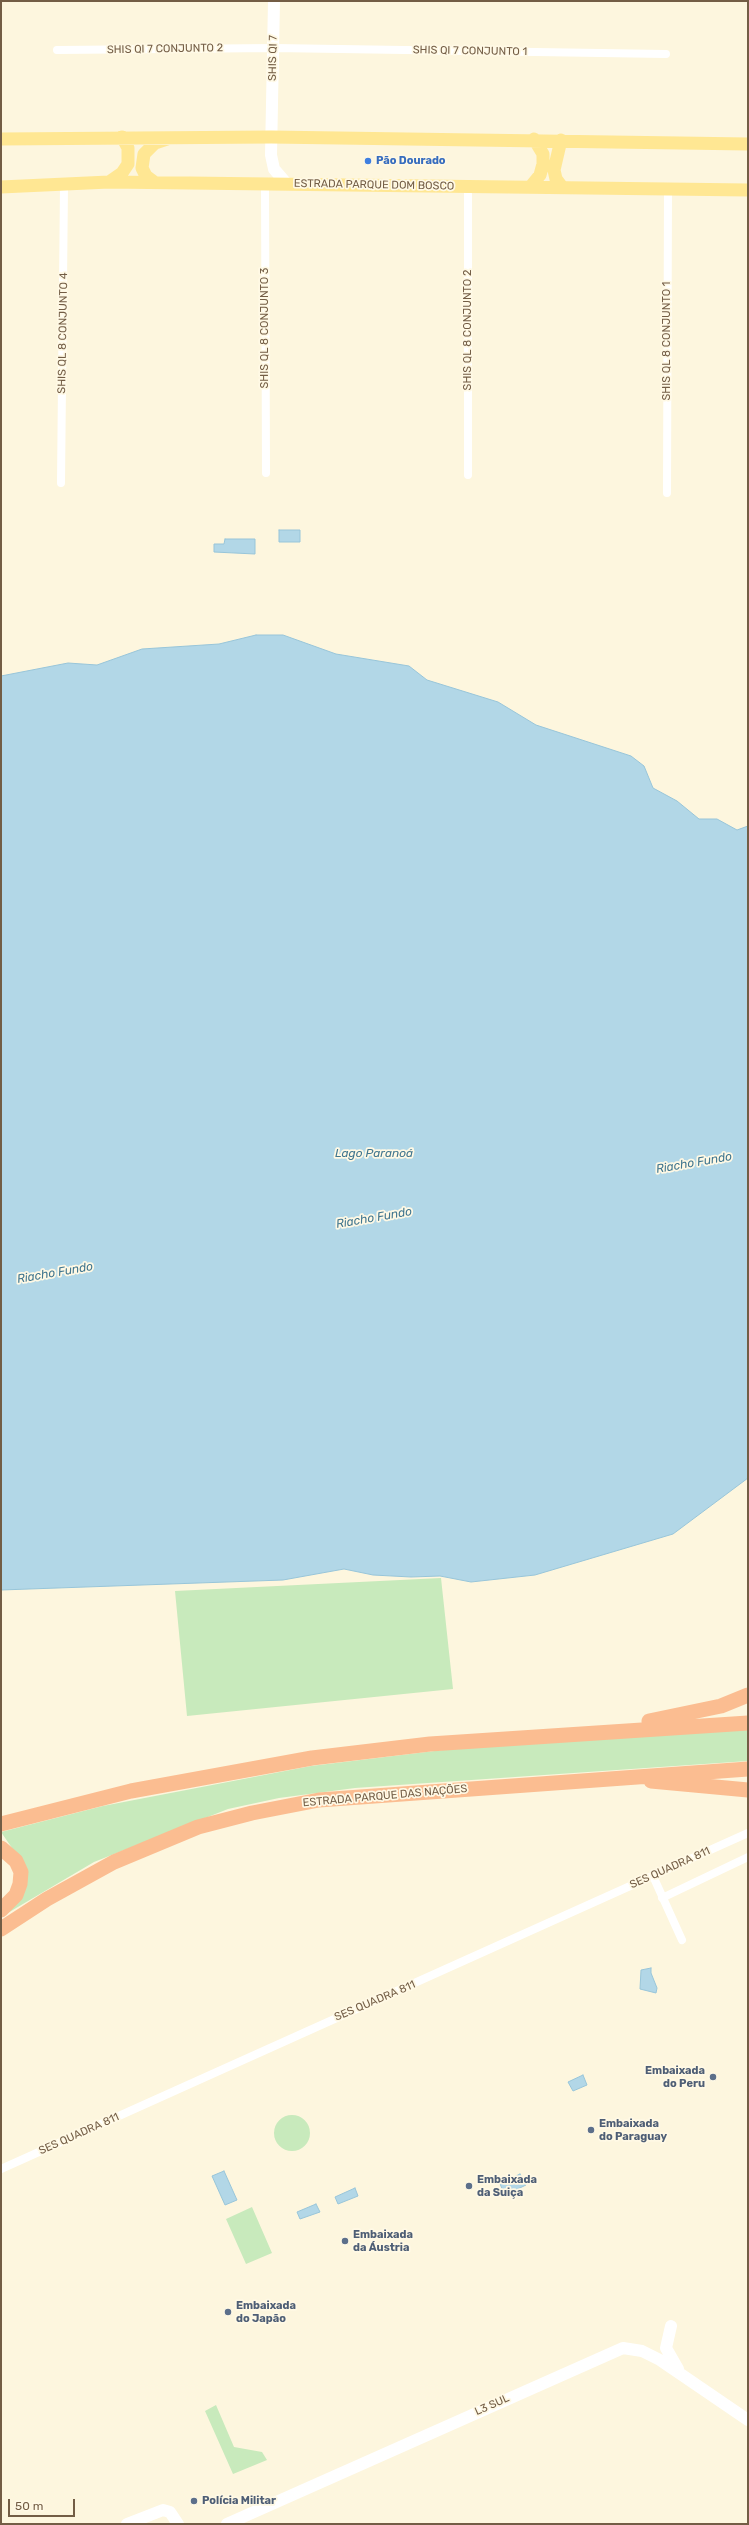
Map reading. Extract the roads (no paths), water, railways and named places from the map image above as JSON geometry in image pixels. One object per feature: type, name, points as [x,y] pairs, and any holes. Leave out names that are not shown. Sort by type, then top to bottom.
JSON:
[{"type":"highway","points":[[591,1732],[721,1706],[748,1695]]},
{"type":"highway","points":[[1,1824],[131,1791],[269,1765],[430,1744],[591,1732],[748,1723]]},
{"type":"highway","name":"ESTRADA PARQUE DAS NAÇÕES","points":[[1,1929],[47,1899],[114,1862],[198,1827],[252,1813],[319,1800],[748,1769]]},
{"type":"highway","points":[[624,1777],[662,1783],[748,1790]]},
{"type":"highway","points":[[1,1848],[16,1861],[20,1872],[20,1884],[16,1895],[1,1910]]},
{"type":"main road","points":[[154,182],[146,176],[142,168],[144,154],[155,143],[173,136]]},
{"type":"main road","points":[[1,138],[173,136],[534,139],[748,144]]},
{"type":"main road","points":[[109,182],[122,173],[128,164],[128,148],[122,137]]},
{"type":"main road","points":[[531,186],[540,175],[543,164],[543,154],[534,139]]},
{"type":"main road","points":[[561,140],[554,170],[556,179],[562,187]]},
{"type":"main road","name":"ESTRADA PARQUE DOM BOSCO","points":[[1,187],[109,182],[154,182],[748,190]]},
{"type":"street","name":"SHIS QI 7","points":[[274,1],[274,48],[271,116],[278,137],[271,155],[274,169],[286,183]]},
{"type":"street","name":"SHIS QI 7 CONJUNTO 2","points":[[57,50],[274,48]]},
{"type":"street","name":"SHIS QI 7 CONJUNTO 1","points":[[274,48],[666,54]]},
{"type":"street","name":"SHIS QL 8 CONJUNTO 3","points":[[265,183],[266,473]]},
{"type":"street","name":"SHIS QL 8 CONJUNTO 4","points":[[61,483],[64,184]]},
{"type":"street","name":"SHIS QL 8 CONJUNTO 2","points":[[468,186],[468,475]]},
{"type":"street","name":"SHIS QL 8 CONJUNTO 1","points":[[667,493],[668,188]]},
{"type":"street","name":"SES QUADRA 811","points":[[1,2169],[748,1833]]},
{"type":"street","points":[[662,1898],[748,1857]]},
{"type":"street","points":[[653,1876],[682,1940]]},
{"type":"street","points":[[671,2326],[666,2348],[680,2371]]},
{"type":"street","name":"L3 SUL","points":[[227,2524],[606,2353],[631,2348],[648,2353],[680,2371],[748,2420]]},
{"type":"street","points":[[127,2524],[164,2510],[170,2512],[178,2524]]},
{"type":"water","points":[[279,530],[300,530],[300,542],[279,542]]},
{"type":"water","points":[[225,539],[255,539],[255,554],[214,552],[214,544],[224,544]]},
{"type":"water","name":"Lago Paranoá","points":[[256,635],[283,635],[336,654],[409,666],[427,680],[498,702],[536,725],[631,756],[644,766],[653,788],[677,801],[699,819],[717,819],[737,830],[748,826],[748,1478],[673,1534],[535,1575],[471,1582],[440,1576],[411,1577],[373,1575],[344,1569],[283,1580],[1,1590],[1,676],[68,663],[97,665],[142,649],[219,644]]},
{"type":"water","points":[[651,1968],[651,1973],[657,1988],[656,1993],[640,1989],[641,1970]]},
{"type":"water","points":[[583,2075],[587,2085],[573,2091],[568,2082]]},
{"type":"water","points":[[224,2171],[237,2200],[225,2205],[212,2176]]},
{"type":"water","points":[[520,2174],[526,2185],[505,2195],[500,2184]]},
{"type":"water","points":[[355,2188],[358,2196],[338,2204],[335,2197]]},
{"type":"water","points":[[316,2204],[320,2212],[300,2219],[297,2212]]},
{"type":"place","name":"Pão Dourado","points":[[368,161]]},
{"type":"place","name":"Embaixada do Peru","points":[[713,2077]]},
{"type":"place","name":"Embaixada do Paraguay","points":[[591,2130]]},
{"type":"place","name":"Embaixada da Suiça","points":[[469,2186]]},
{"type":"place","name":"Embaixada da Áustria","points":[[345,2241]]},
{"type":"place","name":"Embaixada do Japão","points":[[228,2312]]},
{"type":"place","name":"Polícia Militar","points":[[194,2501]]},
{"type":"water label","name":"Riacho Fundo","points":[[694,1163]]},
{"type":"water label","name":"Riacho Fundo","points":[[374,1218]]},
{"type":"water label","name":"Riacho Fundo","points":[[55,1273]]}]
